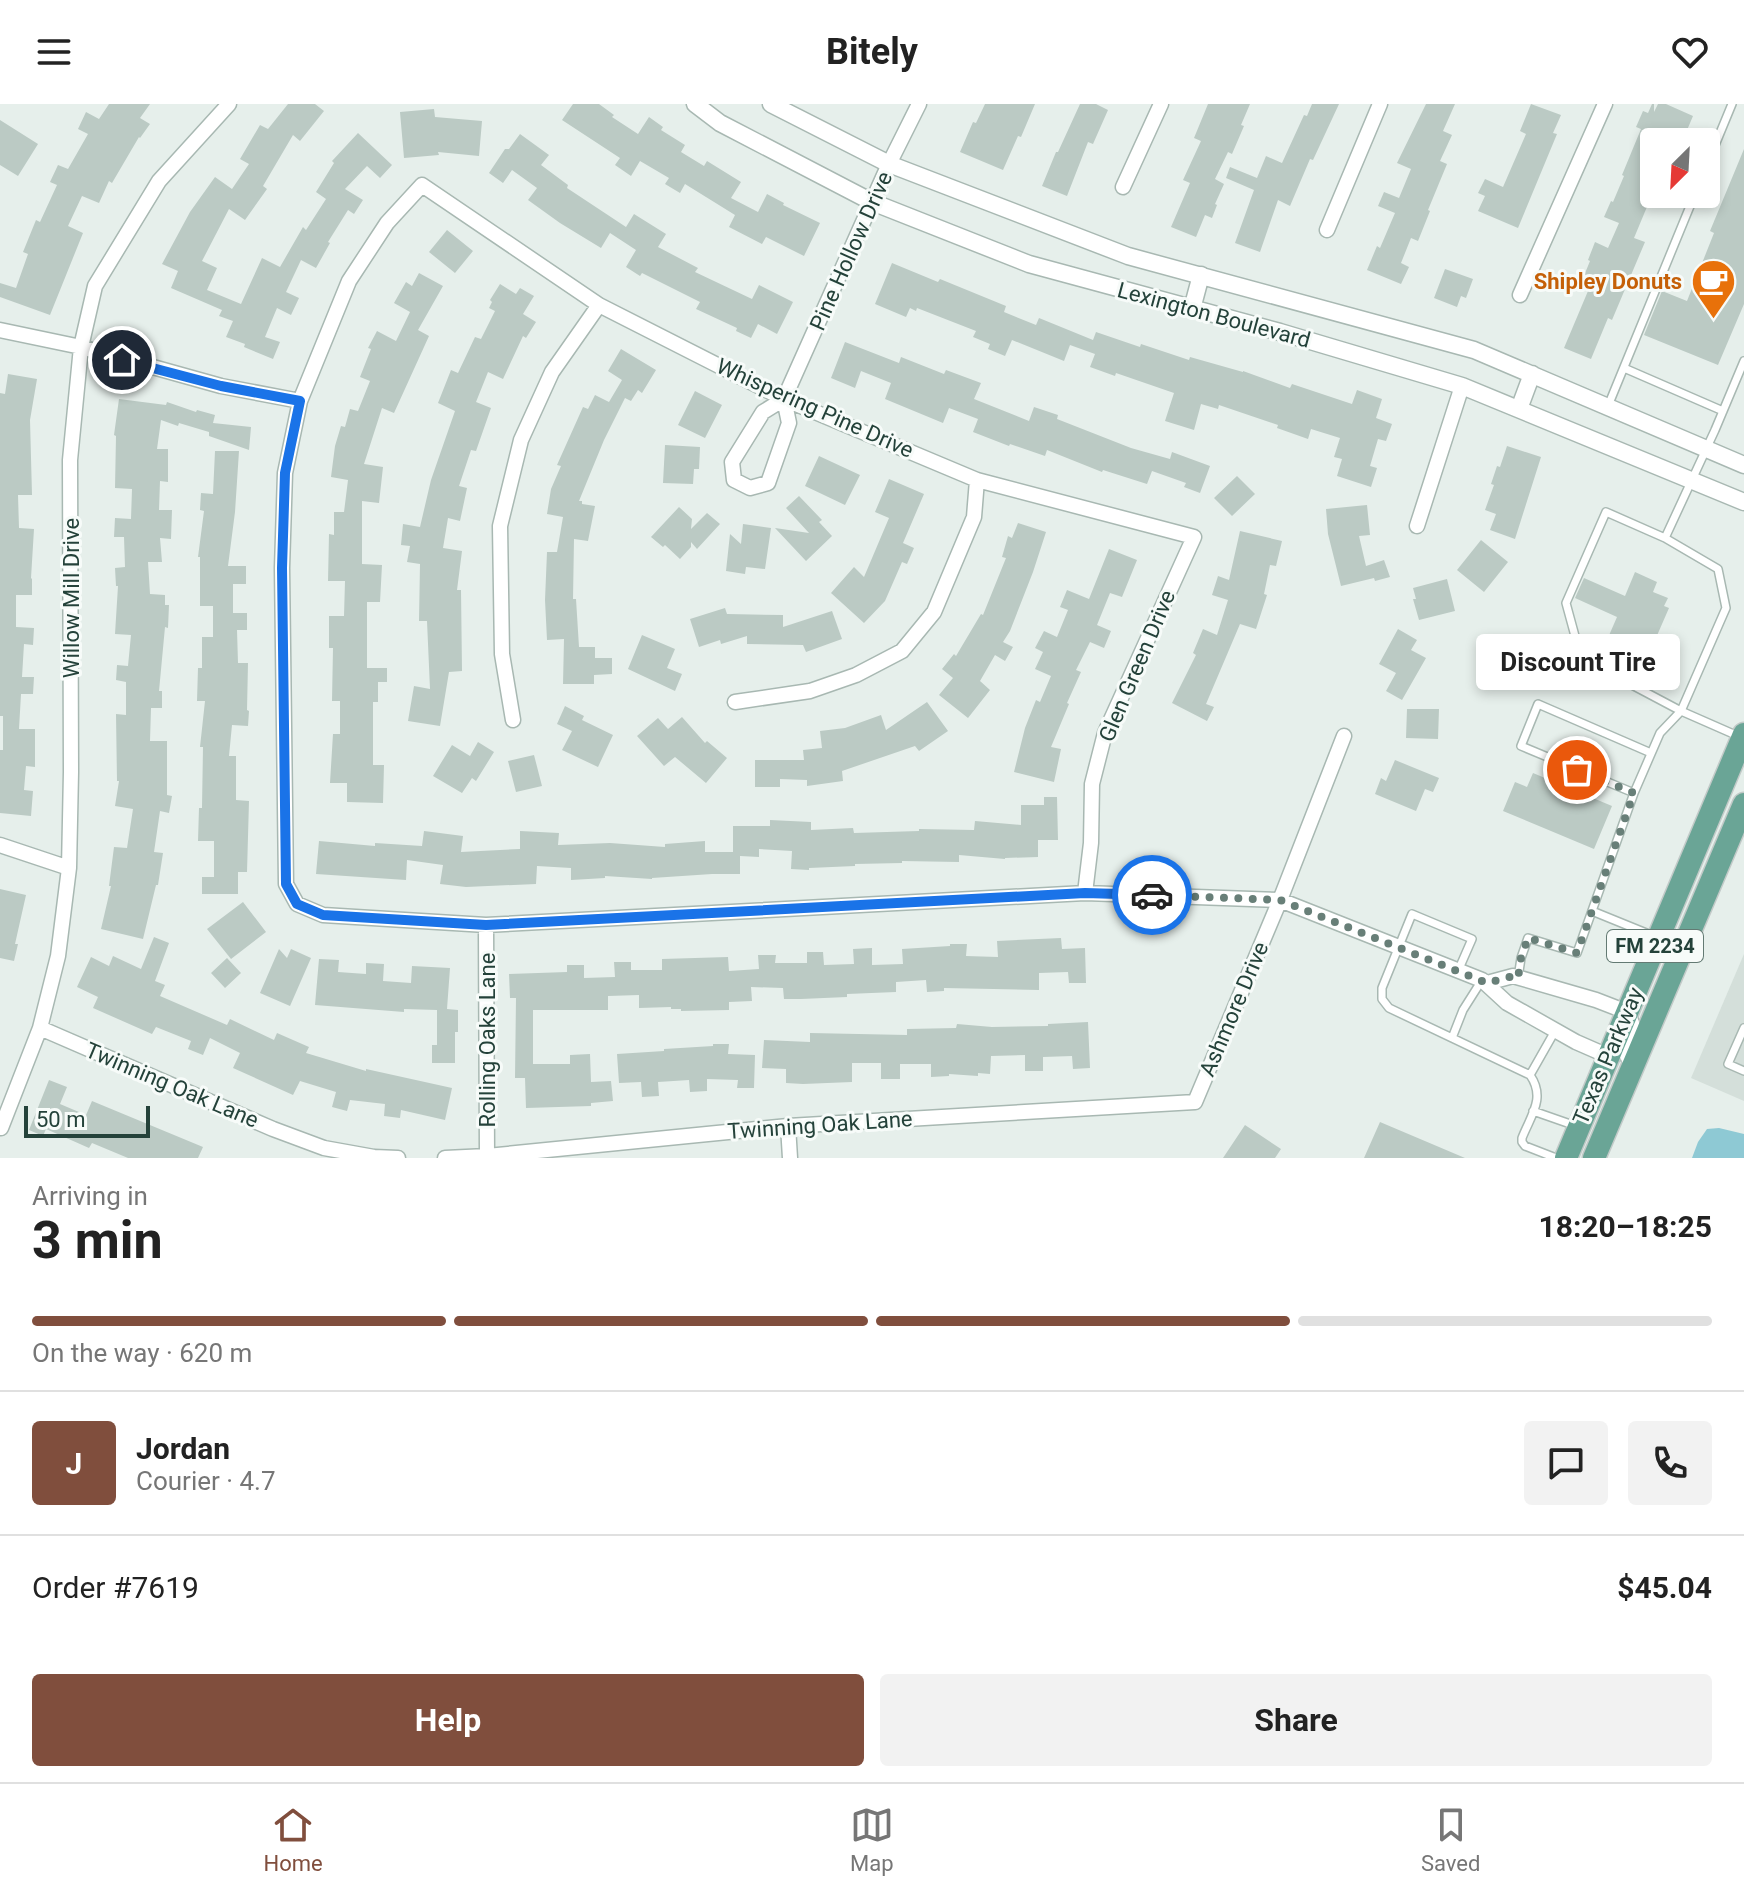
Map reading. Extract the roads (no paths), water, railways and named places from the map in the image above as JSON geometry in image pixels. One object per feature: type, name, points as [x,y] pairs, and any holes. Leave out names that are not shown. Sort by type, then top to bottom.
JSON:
[{"type":"main road","name":"Texas Parkway","points":[[1566,1158],[1743,736]]},
{"type":"main road","name":"Texas Parkway","points":[[1594,1158],[1744,804]]},
{"type":"street","name":"Willow Mill Drive","points":[[1,1128],[40,1028],[58,956],[69,868],[70,460],[81,347],[95,286],[159,181],[229,104]]},
{"type":"street","name":"Lexington Boulevard","points":[[695,104],[720,123],[872,202],[1029,264],[1280,332],[1462,386],[1744,502]]},
{"type":"street","name":"Lexington Boulevard","points":[[771,104],[889,164],[1128,256],[1474,350],[1744,465]]},
{"type":"street","name":"Pine Hollow Drive","points":[[784,399],[919,104]]},
{"type":"street","points":[[1123,187],[1161,104]]},
{"type":"street","points":[[1327,230],[1380,104]]},
{"type":"street","points":[[1520,295],[1603,105]]},
{"type":"street","name":"Whispering Pine Drive","points":[[300,401],[349,281],[387,223],[422,185],[599,305],[784,399],[977,480],[1194,537]]},
{"type":"street","points":[[1192,309],[1201,275]]},
{"type":"street","points":[[513,720],[502,654],[500,526],[521,440],[552,372],[599,305]]},
{"type":"street","points":[[0,330],[81,347],[221,386],[300,401],[285,473],[282,568],[286,884],[297,904],[323,915],[486,925],[1085,893],[1280,900],[1485,982],[1507,1003],[1555,1031],[1608,1056]]},
{"type":"street","points":[[1519,409],[1532,374]]},
{"type":"street","points":[[1417,526],[1462,386]]},
{"type":"street","points":[[784,399],[789,423],[768,483],[750,488],[734,480],[732,462],[763,412],[784,399]]},
{"type":"street","points":[[735,702],[810,691],[856,675],[902,651],[934,612],[974,517],[977,480]]},
{"type":"street","name":"Glen Green Drive","points":[[1085,893],[1091,843],[1092,784],[1105,733],[1194,537]]},
{"type":"street","name":"Ashmore Drive","points":[[1195,1102],[1280,900],[1344,736]]},
{"type":"street","points":[[0,845],[69,868]]},
{"type":"street","name":"Rolling Oaks Lane","points":[[486,925],[487,1156]]},
{"type":"street","points":[[1485,982],[1513,976],[1627,1012],[1632,1023],[1625,1052],[1633,1067]]},
{"type":"street","name":"Twinning Oak Lane","points":[[40,1028],[324,1148],[398,1158]]},
{"type":"street","name":"Twinning Oak Lane","points":[[445,1158],[788,1126],[1195,1102]]},
{"type":"street","points":[[788,1126],[790,1158]]},
{"type":"lane","points":[[1720,133],[1732,104]]},
{"type":"lane","points":[[1608,406],[1689,208]]},
{"type":"lane","points":[[1665,538],[1744,361]]},
{"type":"lane","points":[[1624,368],[1723,411]]},
{"type":"lane","points":[[1518,978],[1528,938],[1577,953],[1651,753],[1660,733],[1681,711],[1726,608],[1718,569],[1665,538],[1606,512],[1566,603],[1581,658],[1681,711],[1743,736]]},
{"type":"lane","points":[[1634,793],[1521,746],[1538,704],[1651,753]]},
{"type":"lane","points":[[1592,911],[1658,938]]},
{"type":"lane","points":[[1458,971],[1472,939],[1412,914],[1382,988],[1382,999],[1389,1008],[1530,1075],[1539,1098],[1522,1142],[1556,1158]]},
{"type":"lane","points":[[1452,1038],[1463,1010],[1485,982]]},
{"type":"lane","points":[[1744,1028],[1728,1064],[1744,1071]]},
{"type":"lane","points":[[1530,1075],[1555,1031]]},
{"type":"lane","points":[[1533,1111],[1578,1127]]},
{"type":"water","points":[[1719,1128],[1744,1134],[1744,1158],[1692,1158],[1707,1129]]},
{"type":"place","name":"Shipley Donuts","points":[[1713,320]]},
{"type":"place","name":"Discount Tire","points":[[1577,770]]}]
